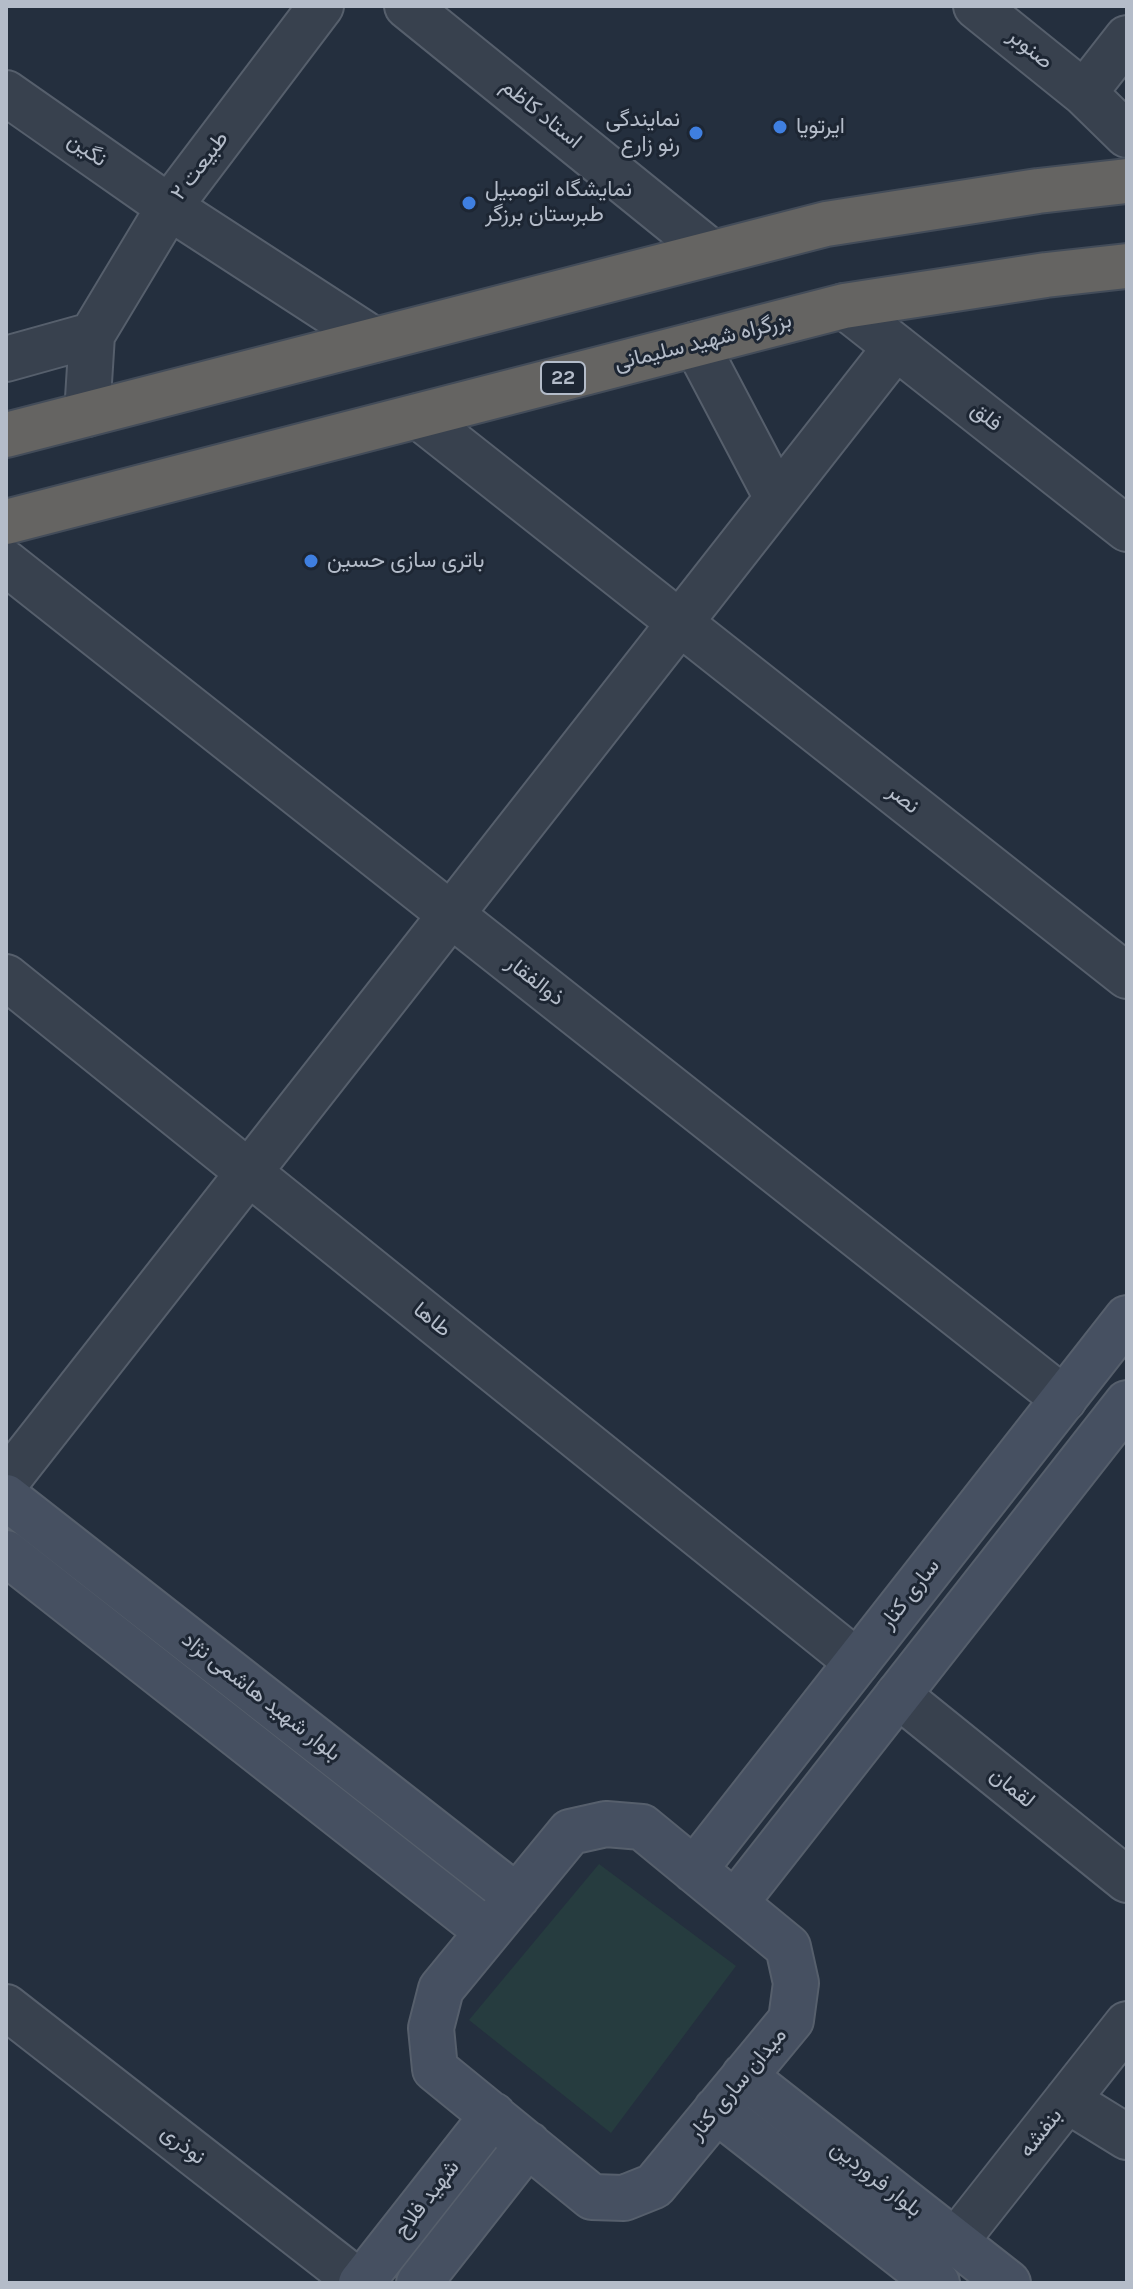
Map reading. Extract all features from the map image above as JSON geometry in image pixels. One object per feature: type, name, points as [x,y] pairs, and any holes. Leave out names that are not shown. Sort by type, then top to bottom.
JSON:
[{"type":"highway","points":[[6,435],[826,224],[1038,191],[1127,181]]},
{"type":"highway","name":"بزرگراه شهید سلیمانی","points":[[6,522],[844,306],[1046,275],[1127,266]]},
{"type":"main road","name":"ساری کنار","points":[[694,1870],[1127,1318]]},
{"type":"main road","points":[[735,1903],[898,1695],[1120,1428],[1064,1399]]},
{"type":"main road","name":"بلوار شهید هاشمی نژاد","points":[[6,1497],[517,1897]]},
{"type":"main road","name":"بلوار شهید هاشمی نژاد","points":[[6,1553],[488,1932]]},
{"type":"main road","points":[[857,1662],[898,1695]]},
{"type":"main road","name":"میدان ساری کنار","points":[[606,1824],[642,1827],[694,1870],[788,1947],[796,1983],[791,2020],[654,2186],[624,2198],[592,2197],[435,2069],[431,2028],[441,1989],[570,1832],[606,1824]]},
{"type":"main road","name":"بلوار فروردین","points":[[744,2076],[1008,2283]]},
{"type":"main road","name":"بلوار فروردین","points":[[716,2110],[932,2280]]},
{"type":"main road","name":"شهید فلاح","points":[[360,2283],[493,2115]]},
{"type":"main road","name":"شهید فلاح","points":[[419,2283],[528,2144]]},
{"type":"main road","points":[[932,2280],[955,2242]]},
{"type":"street","name":"طبیعت ۲","points":[[92,335],[169,207],[321,6]]},
{"type":"street","name":"استاد کاظم","points":[[407,6],[712,253]]},
{"type":"street","name":"صنوبر","points":[[976,6],[1084,93],[1127,135]]},
{"type":"street","points":[[1084,93],[1127,38]]},
{"type":"street","name":"نگین","points":[[6,93],[169,207],[374,340]]},
{"type":"street","name":"فلق","points":[[844,306],[1127,529]]},
{"type":"street","points":[[6,359],[92,335],[87,414]]},
{"type":"street","points":[[696,344],[777,498]]},
{"type":"street","points":[[6,1482],[896,347]]},
{"type":"street","name":"نصر","points":[[418,416],[1127,976]]},
{"type":"street","name":"ذوالفقار","points":[[6,563],[1064,1399]]},
{"type":"street","name":"طاها","points":[[6,977],[857,1662]]},
{"type":"street","name":"لقمان","points":[[898,1695],[1127,1880]]},
{"type":"street","name":"نوذری","points":[[6,2007],[360,2283]]},
{"type":"street","name":"بنفشه","points":[[955,2242],[1127,2024]]},
{"type":"street","points":[[1067,2100],[1127,2137]]},
{"type":"green space","points":[[599,1864],[736,1966],[611,2133],[469,2020]]},
{"type":"place","name":"ایرتویا","points":[[780,127]]},
{"type":"place","name":"نمایندگی رنو زارع","points":[[696,133]]},
{"type":"place","name":"نمایشگاه اتومبیل طبرستان برزگر","points":[[469,203]]},
{"type":"place","name":"باتری سازی حسین","points":[[311,561]]}]
